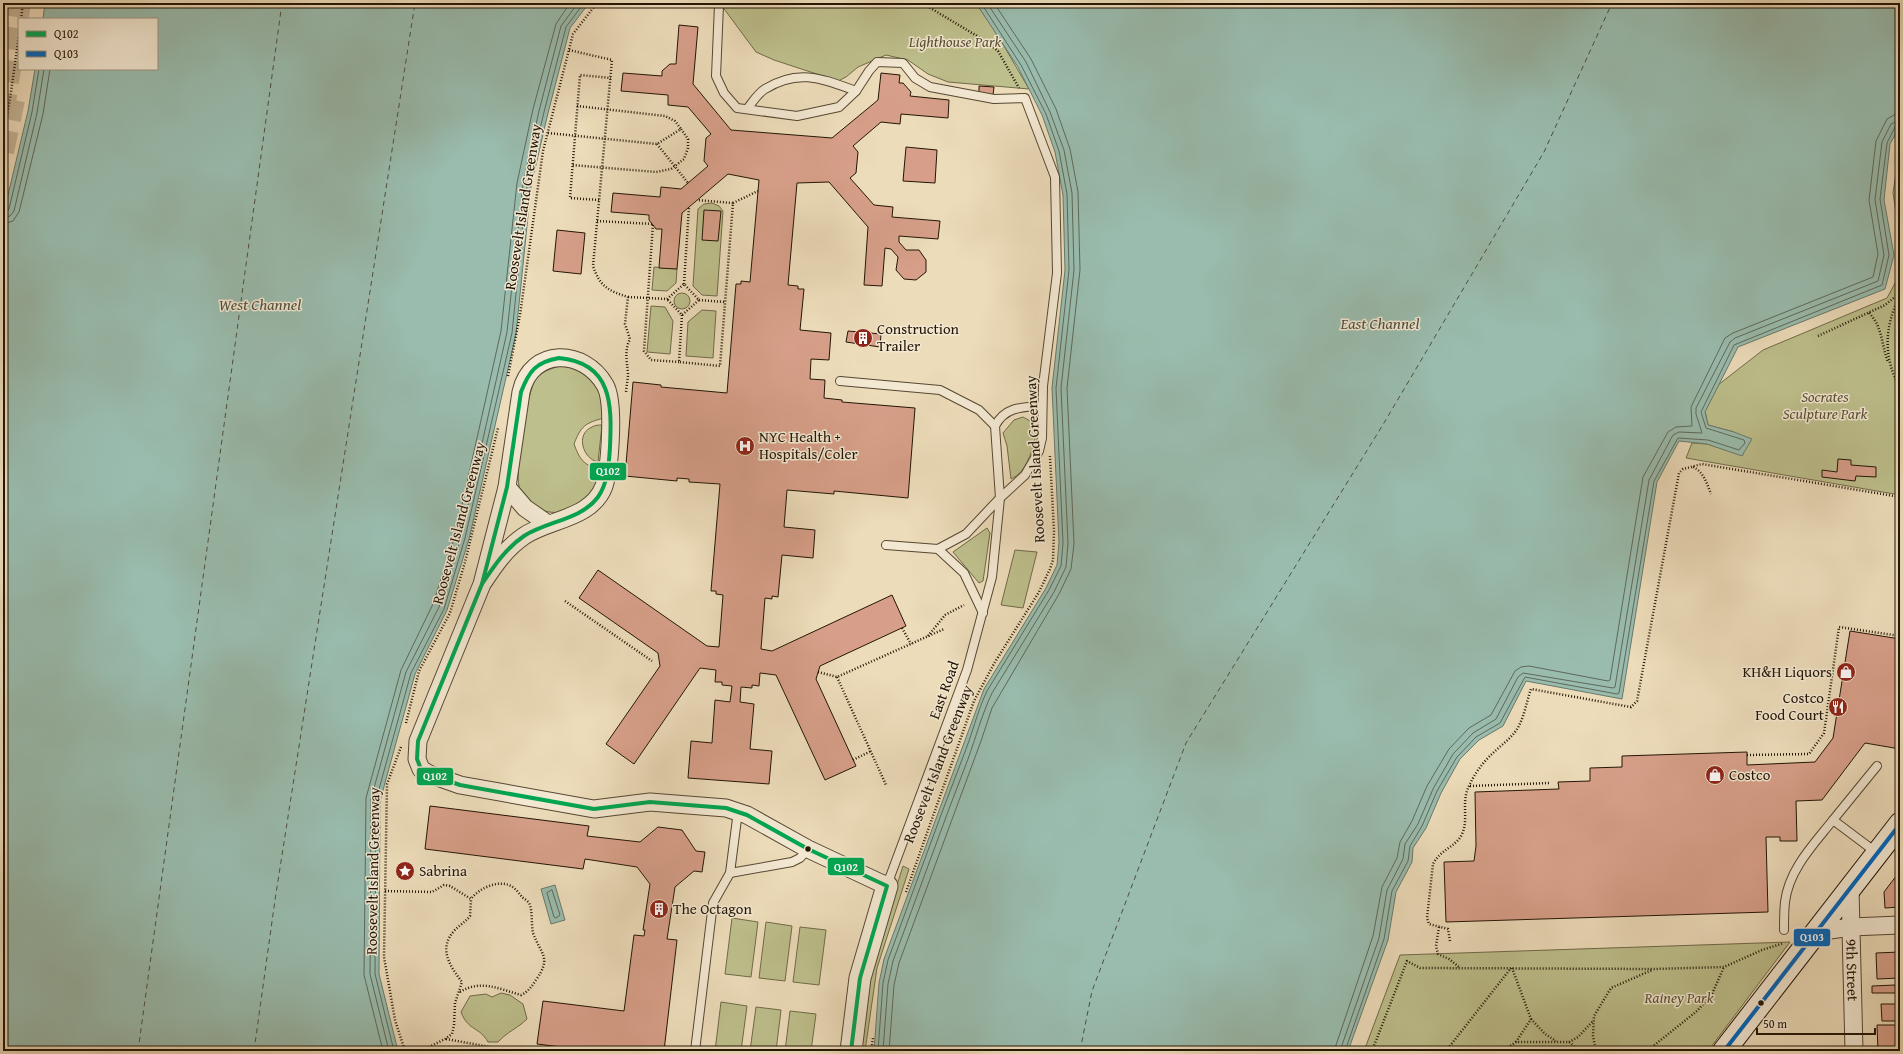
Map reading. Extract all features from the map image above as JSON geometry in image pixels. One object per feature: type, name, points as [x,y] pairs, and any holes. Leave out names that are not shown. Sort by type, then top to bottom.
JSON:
[{"type":"main road","points":[[1724,1051],[1900,824]]},
{"type":"street","points":[[482,584],[506,551],[524,536],[548,524],[579,513],[590,505],[600,494],[607,474],[611,410],[610,398],[606,386],[599,375],[584,363],[573,359],[555,358],[539,363],[528,374],[521,392],[507,487],[482,584],[418,741],[417,753],[419,765],[425,772],[460,785],[587,808],[611,808],[650,802],[720,807],[738,811],[808,850],[887,886],[860,978],[851,1051]]},
{"type":"street","points":[[507,487],[525,508],[548,524]]},
{"type":"street","name":"9th Street","points":[[1850,889],[1854,1051]]},
{"type":"street","points":[[1816,932],[1851,927],[1900,926]]},
{"type":"lane","points":[[719,5],[716,76],[724,93],[737,108],[797,116],[840,107],[856,91],[868,71],[878,62],[903,63],[915,78],[930,87],[994,99],[1025,98]]},
{"type":"lane","points":[[747,109],[764,89],[796,76],[824,80],[856,91]]},
{"type":"lane","name":"Roosevelt Island Greenway","points":[[1025,98],[1055,177],[1057,273],[1041,406]]},
{"type":"lane","points":[[840,381],[940,390],[979,410],[995,426],[1004,414],[1015,408],[1041,406],[1042,438],[1039,451],[1025,475],[1000,498],[966,534],[938,549],[886,545]]},
{"type":"lane","name":"East Road","points":[[887,886],[967,670],[984,614],[994,563],[1000,498],[995,426]]},
{"type":"lane","points":[[938,549],[964,573],[984,614]]},
{"type":"lane","points":[[1784,930],[1785,901],[1795,873],[1802,860],[1877,766]]},
{"type":"lane","points":[[695,1051],[713,903],[730,874],[738,811]]},
{"type":"lane","points":[[1834,820],[1877,854]]},
{"type":"lane","points":[[730,874],[792,862],[800,858],[808,850]]},
{"type":"path","points":[[21,18],[23,3]]},
{"type":"path","name":"Roosevelt Island Greenway","points":[[507,382],[520,316],[543,151],[573,34],[597,3]]},
{"type":"path","points":[[689,3],[719,5]]},
{"type":"path","points":[[922,3],[988,42],[998,51],[1025,98]]},
{"type":"path","points":[[3,136],[18,42]]},
{"type":"path","points":[[569,50],[612,60],[593,266],[598,280],[611,291],[628,297],[667,299],[682,315]]},
{"type":"path","points":[[599,200],[570,198],[577,106],[580,75],[610,78]]},
{"type":"path","points":[[572,165],[656,172],[671,169],[675,166],[684,159],[688,148],[688,139],[682,129],[675,121],[665,116],[577,106]]},
{"type":"path","points":[[548,133],[657,144],[682,129]]},
{"type":"path","points":[[657,144],[688,183]]},
{"type":"path","points":[[697,200],[733,203],[758,191]]},
{"type":"path","points":[[597,220],[653,224],[644,352],[651,360],[720,366],[733,203]]},
{"type":"path","points":[[667,299],[684,284],[689,207]]},
{"type":"path","points":[[684,284],[699,300],[725,302]]},
{"type":"path","points":[[1818,336],[1885,305],[1900,294]]},
{"type":"path","points":[[1892,370],[1887,352],[1887,331],[1900,294]]},
{"type":"path","points":[[625,397],[628,376],[626,347],[630,339],[625,324],[628,297]]},
{"type":"path","points":[[679,362],[682,315],[699,300]]},
{"type":"path","points":[[1870,312],[1877,320],[1881,331],[1883,350],[1900,389]]},
{"type":"path","name":"Roosevelt Island Greenway","points":[[405,729],[419,671],[450,613],[466,562],[498,427]]},
{"type":"path","name":"Roosevelt Island Greenway","points":[[903,898],[974,701],[995,662],[1039,592],[1053,560],[1054,532],[1050,453]]},
{"type":"path","points":[[1450,941],[1448,929],[1430,924],[1427,918],[1434,864],[1437,856],[1461,837],[1466,820],[1465,801],[1470,786],[1479,770],[1492,754],[1515,733],[1520,723],[1530,689],[1625,706],[1635,705],[1637,701],[1677,478],[1683,469],[1702,464],[1900,497]]},
{"type":"path","points":[[1692,467],[1700,472],[1706,480],[1711,494]]},
{"type":"path","points":[[565,601],[652,660]]},
{"type":"path","points":[[927,636],[945,615],[964,605]]},
{"type":"path","points":[[1747,755],[1809,754],[1824,733],[1839,627],[1900,636]]},
{"type":"path","points":[[902,628],[911,644]]},
{"type":"path","points":[[818,672],[837,677],[944,629]]},
{"type":"path","points":[[837,677],[886,785]]},
{"type":"path","name":"Roosevelt Island Greenway","points":[[402,743],[387,784],[384,957],[395,1020],[405,1051]]},
{"type":"path","points":[[854,760],[871,751]]},
{"type":"path","points":[[1470,786],[1550,783]]},
{"type":"path","points":[[421,1051],[452,1034],[455,1002],[460,993],[462,982],[447,958],[448,940],[454,931],[470,916],[471,900],[478,892],[486,887],[506,884],[512,886],[528,902],[534,934],[544,955],[544,969],[526,993],[521,995],[486,984],[472,986],[460,993]]},
{"type":"path","points":[[385,891],[432,892],[444,885],[450,886],[471,900]]},
{"type":"path","points":[[1439,927],[1436,946],[1438,954],[1449,959],[1460,967]]},
{"type":"path","points":[[1372,1051],[1407,961],[1420,968],[1654,969],[1724,967],[1762,950],[1778,945]]},
{"type":"path","points":[[1647,1051],[1697,1011],[1712,994],[1724,967]]},
{"type":"path","points":[[1511,968],[1531,1019],[1545,1034],[1557,1042]]},
{"type":"path","points":[[1446,1051],[1511,968]]},
{"type":"path","points":[[1596,1051],[1592,1036],[1593,1020],[1610,988],[1654,969]]},
{"type":"path","points":[[1503,1051],[1516,1042],[1531,1019]]},
{"type":"path","points":[[1516,1042],[1569,1042],[1578,1037],[1593,1020]]},
{"type":"path","points":[[871,1051],[873,1033]]},
{"type":"path","points":[[445,1039],[512,1051]]},
{"type":"path","points":[[1569,1042],[1580,1051]]},
{"type":"green space","name":"Lighthouse Park","points":[[716,3],[976,3],[997,34],[1029,89],[948,82],[928,74],[908,60],[886,55],[858,67],[846,77],[838,81],[774,60],[756,52],[722,6]]},
{"type":"green space","points":[[1900,145],[1900,241],[1893,193]]},
{"type":"green space","points":[[712,203],[719,206],[723,211],[717,296],[702,295],[693,286],[698,209],[704,204]]},
{"type":"green space","points":[[654,267],[677,269],[676,283],[667,291],[652,290]]},
{"type":"green space","name":"Socrates Sculpture Park","points":[[1900,274],[1900,495],[1686,458],[1692,443],[1707,444],[1743,455],[1734,432],[1708,425],[1705,411],[1718,385],[1763,350],[1887,298]]},
{"type":"green space","points":[[679,293],[685,293],[690,298],[688,307],[685,309],[679,309],[674,304],[674,298]]},
{"type":"green space","points":[[651,306],[665,307],[673,321],[670,354],[647,352]]},
{"type":"green space","points":[[702,310],[716,311],[713,358],[686,356],[688,322]]},
{"type":"green space","points":[[560,366],[575,368],[587,374],[603,395],[604,418],[584,426],[574,444],[583,461],[589,466],[599,470],[593,490],[587,497],[570,508],[563,511],[547,512],[533,505],[527,500],[519,486],[518,478],[520,449],[529,398],[536,379],[544,372]]},
{"type":"green space","points":[[1023,417],[1032,422],[1036,434],[1031,453],[1025,466],[1017,476],[1011,479],[1007,446],[1003,433],[1014,420]]},
{"type":"green space","points":[[597,425],[602,425],[598,462],[588,456],[582,440],[587,430]]},
{"type":"green space","points":[[987,528],[990,533],[983,581],[979,583],[953,552]]},
{"type":"green space","points":[[1015,550],[1037,552],[1023,608],[1001,605]]},
{"type":"green space","points":[[903,866],[909,869],[877,968],[865,1051],[859,1051],[866,993],[880,939]]},
{"type":"green space","points":[[732,918],[758,922],[751,977],[725,974]]},
{"type":"green space","points":[[766,922],[792,926],[785,981],[759,978]]},
{"type":"green space","points":[[800,927],[826,930],[819,985],[793,982]]},
{"type":"green space","name":"Rainey Park","points":[[1790,942],[1708,1051],[1364,1051],[1400,955]]},
{"type":"green space","points":[[501,993],[510,995],[523,1004],[527,1019],[498,1042],[488,1042],[485,1037],[467,1023],[461,1012],[470,996],[486,994],[492,997]]},
{"type":"green space","points":[[721,1002],[747,1006],[741,1051],[715,1051]]},
{"type":"green space","points":[[756,1007],[781,1010],[776,1051],[750,1051]]},
{"type":"green space","points":[[790,1011],[816,1014],[811,1051],[785,1051]]},
{"type":"water","name":"West Channel","points":[[45,3],[589,3],[570,28],[531,186],[516,334],[469,539],[447,610],[415,674],[380,801],[379,974],[398,1051],[3,1051],[3,216],[28,111],[35,70],[158,70],[158,18],[43,18]]},
{"type":"water","name":"East Channel","points":[[976,3],[1900,3],[1900,126],[1890,144],[1884,200],[1894,255],[1885,289],[1738,347],[1705,412],[1708,425],[1734,432],[1752,439],[1742,456],[1707,444],[1679,441],[1657,482],[1622,699],[1526,681],[1503,726],[1479,740],[1460,759],[1441,793],[1426,828],[1413,848],[1412,862],[1396,892],[1388,940],[1348,1051],[874,1051],[879,983],[884,959],[984,689],[1046,588],[1057,565],[1059,542],[1052,388],[1065,270],[1063,195],[1055,152],[1042,115],[1018,67]]},
{"type":"water","points":[[555,885],[565,920],[551,924],[541,889]]},
{"type":"building","points":[[679,25],[698,27],[693,84],[731,130],[832,138],[878,100],[881,73],[900,75],[899,83],[903,83],[911,92],[910,96],[949,100],[948,118],[901,114],[900,124],[881,122],[853,146],[858,152],[856,173],[850,178],[874,205],[893,207],[892,217],[940,221],[938,239],[899,236],[899,242],[906,250],[919,250],[926,260],[926,272],[916,280],[904,279],[896,270],[898,257],[891,249],[885,248],[882,286],[864,285],[868,227],[829,182],[797,183],[788,285],[798,286],[798,289],[804,289],[800,330],[831,333],[829,360],[811,359],[810,379],[825,380],[824,398],[842,400],[842,402],[915,408],[908,498],[834,491],[834,494],[787,490],[784,527],[815,530],[813,558],[782,555],[778,597],[772,596],[772,599],[765,598],[761,649],[772,651],[892,595],[906,626],[820,666],[816,679],[856,766],[825,780],[776,675],[760,673],[759,686],[752,685],[752,688],[741,687],[740,702],[754,704],[750,749],[772,751],[769,784],[688,778],[691,741],[712,743],[715,700],[730,702],[732,686],[722,685],[722,682],[715,682],[716,670],[700,668],[634,764],[606,744],[660,666],[658,653],[579,598],[598,570],[707,646],[719,647],[723,595],[716,594],[716,591],[711,591],[720,484],[689,482],[689,479],[677,478],[677,481],[625,476],[633,382],[661,385],[661,387],[727,393],[736,284],[741,284],[741,281],[750,282],[759,180],[728,174],[682,213],[677,269],[659,268],[662,229],[656,229],[649,220],[649,215],[611,212],[613,193],[660,197],[661,187],[681,189],[708,166],[704,161],[706,138],[711,134],[688,107],[668,105],[668,95],[621,91],[623,73],[662,76],[662,71],[670,64],[676,64]]},
{"type":"building","points":[[979,86],[994,87],[993,95],[979,94]]},
{"type":"building","points":[[906,147],[937,150],[935,183],[903,181]]},
{"type":"building","points":[[704,210],[721,211],[718,241],[702,240]]},
{"type":"building","points":[[557,230],[585,233],[581,274],[553,271]]},
{"type":"building","name":"Construction Trailer","points":[[848,331],[881,334],[880,347],[846,342]]},
{"type":"building","points":[[1838,459],[1851,460],[1851,465],[1876,467],[1876,477],[1856,476],[1855,481],[1822,477],[1822,470],[1837,472]]},
{"type":"building","name":"Costco","points":[[1850,631],[1900,639],[1900,749],[1865,743],[1822,800],[1796,801],[1797,841],[1780,841],[1780,837],[1766,837],[1768,912],[1446,922],[1444,862],[1474,861],[1476,846],[1475,792],[1559,789],[1558,782],[1590,781],[1590,768],[1622,767],[1622,756],[1747,752],[1747,765],[1815,762],[1833,738]]},
{"type":"building","name":"The Octagon","points":[[430,806],[589,826],[587,836],[640,842],[658,827],[682,830],[696,851],[705,852],[702,872],[694,871],[675,887],[667,939],[677,940],[664,1051],[593,1051],[537,1044],[543,1001],[624,1011],[634,935],[644,936],[645,930],[643,930],[650,884],[637,867],[585,859],[583,869],[425,849]]},
{"type":"building","points":[[1900,871],[1900,907],[1885,908],[1884,892]]},
{"type":"building","points":[[1900,952],[1900,978],[1877,979],[1876,953]]},
{"type":"building","points":[[1895,985],[1896,993],[1872,993],[1872,986]]},
{"type":"building","points":[[1881,1004],[1900,1004],[1900,1021],[1882,1021]]},
{"type":"building","points":[[1877,1025],[1896,1025],[1896,1027],[1900,1027],[1900,1048],[1896,1048],[1896,1051],[1878,1051]]},
{"type":"ferry route","points":[[138,1051],[282,3]]},
{"type":"ferry route","points":[[254,1051],[275,900],[415,3]]},
{"type":"ferry route","points":[[1080,1051],[1092,991],[1186,743],[1384,423],[1544,152],[1612,3]]},
{"type":"tunnel","points":[[3,115],[20,3]]},
{"type":"tunnel","points":[[3,152],[14,100]]},
{"type":"transit line","name":"Q102","points":[[559,358],[576,361],[590,368],[599,377],[605,388],[609,401],[611,431],[608,466],[604,486],[598,497],[591,505],[582,511],[524,536],[501,558],[482,584],[507,487],[521,392],[527,378],[534,369],[544,362],[559,358]]},
{"type":"transit line","name":"Q102","points":[[482,584],[418,741],[417,759],[421,769],[429,774],[460,785],[594,809],[650,802],[726,808],[747,815],[808,849],[887,886],[860,978],[851,1051]]},
{"type":"transit line","name":"Q103","points":[[1724,1051],[1900,824]]},
{"type":"place","name":"Construction Trailer","points":[[863,338]]},
{"type":"place","name":"NYC Health + Hospitals/Coler","points":[[745,446]]},
{"type":"place","name":"KH&H Liquors","points":[[1846,672]]},
{"type":"place","name":"Costco Food Court","points":[[1838,707]]},
{"type":"place","name":"Costco","points":[[1715,775]]},
{"type":"place","name":"Sabrina","points":[[405,871]]},
{"type":"place","name":"The Octagon","points":[[659,909]]}]
